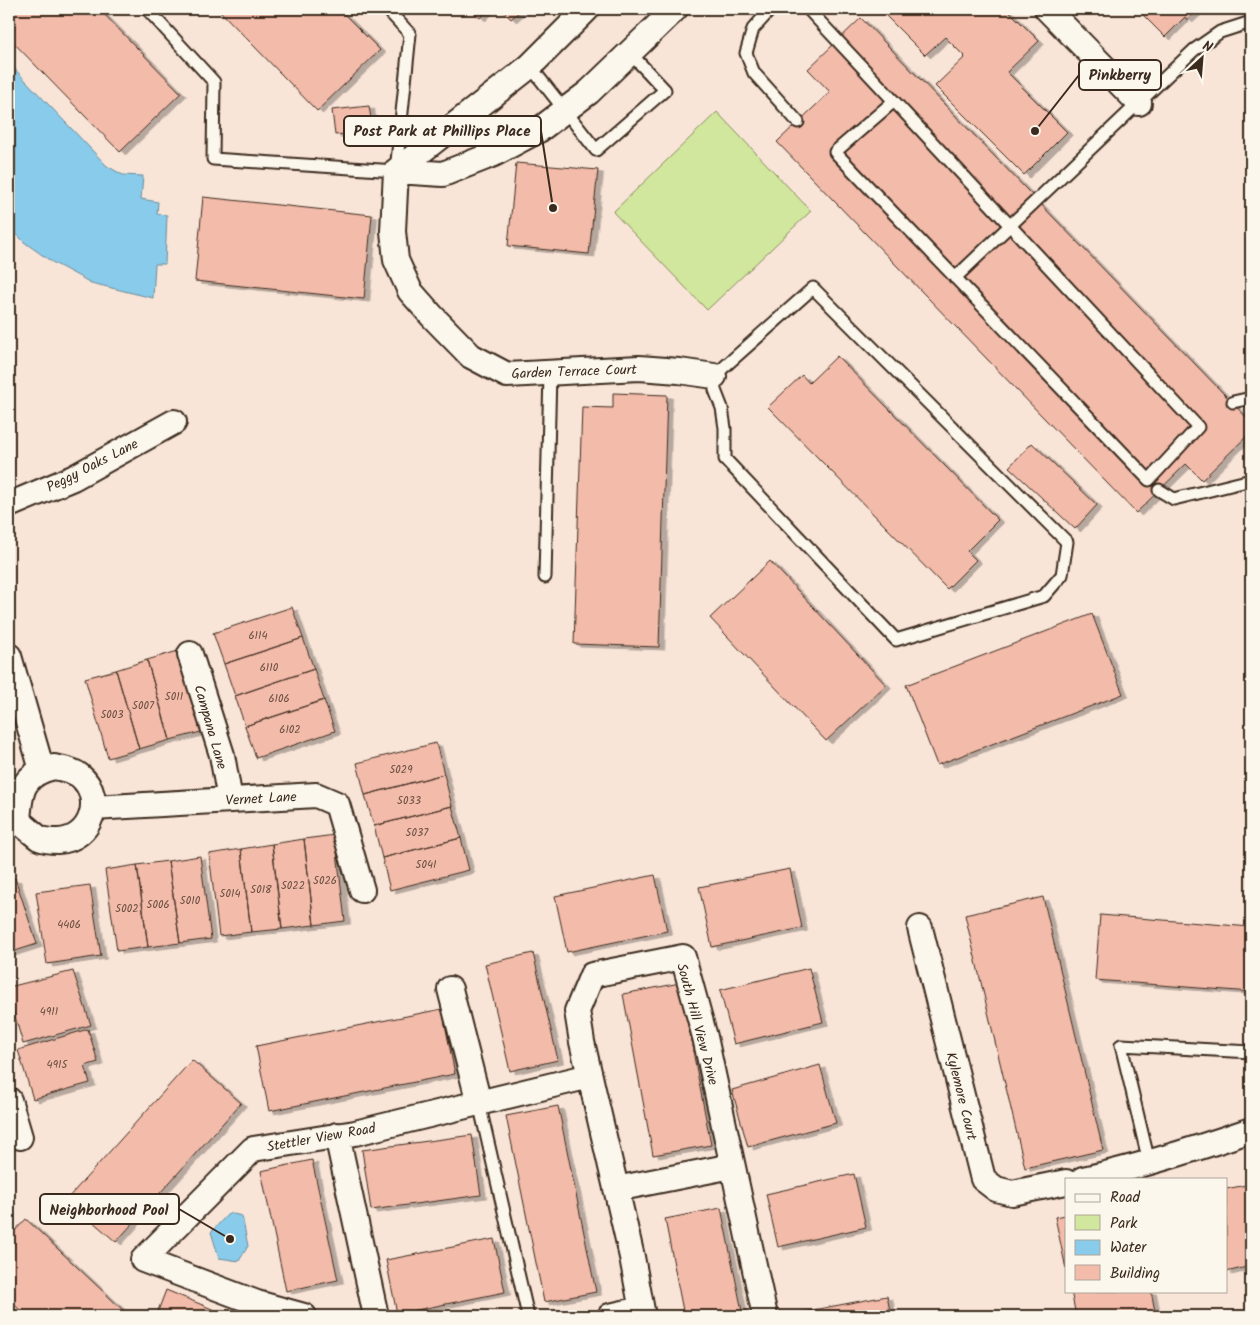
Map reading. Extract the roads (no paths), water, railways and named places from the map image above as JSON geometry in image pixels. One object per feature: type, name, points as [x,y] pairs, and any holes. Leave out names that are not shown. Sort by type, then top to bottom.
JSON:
[{"type":"street","points":[[396,171],[530,66],[588,9]]},
{"type":"street","points":[[396,171],[443,174],[501,150],[539,130],[589,92],[675,9]]},
{"type":"street","points":[[1047,9],[1138,103]]},
{"type":"street","name":"Garden Terrace Court","points":[[396,171],[393,231],[396,260],[410,291],[471,356],[507,375],[639,368],[714,376]]},
{"type":"street","name":"Peggy Oaks Lane","points":[[9,504],[73,478],[174,422]]},
{"type":"street","name":"Campana Lane","points":[[190,654],[222,755],[230,800]]},
{"type":"street","points":[[9,656],[42,770]]},
{"type":"street","points":[[54,767],[67,769],[79,775],[88,784],[93,808],[90,820],[84,830],[75,837],[64,841],[40,838],[14,822],[23,787],[31,777],[42,770],[54,767]]},
{"type":"street","name":"Vernet Lane","points":[[93,808],[316,795],[337,804],[362,890]]},
{"type":"street","name":"Kylemore Court","points":[[920,928],[983,1179],[996,1189],[1012,1193],[1065,1182]]},
{"type":"street","name":"South Hill View Drive","points":[[642,1313],[632,1257],[582,1042],[577,1010],[592,975],[683,957],[705,1038],[765,1316]]},
{"type":"street","points":[[450,989],[479,1103]]},
{"type":"street","name":"Stettler View Road","points":[[304,1316],[257,1303],[143,1260],[253,1149],[355,1133],[590,1076]]},
{"type":"street","points":[[9,1100],[20,1136]]},
{"type":"street","points":[[1088,1178],[1179,1154],[1251,1130]]},
{"type":"street","points":[[337,1136],[376,1316]]},
{"type":"street","points":[[616,1189],[732,1166]]},
{"type":"street","points":[[610,1316],[642,1313]]},
{"type":"lane","points":[[146,9],[214,82],[213,159],[396,171],[410,34],[387,9]]},
{"type":"lane","points":[[771,9],[753,29],[746,53],[754,73],[798,122]]},
{"type":"lane","points":[[808,9],[894,101],[1009,225],[1198,427],[1149,480],[835,152],[894,101]]},
{"type":"lane","points":[[955,278],[1194,50],[1220,32],[1251,22]]},
{"type":"lane","points":[[530,66],[596,150],[664,90],[630,53]]},
{"type":"lane","points":[[813,288],[1066,542],[1062,575],[1044,596],[896,640],[726,459],[722,408],[715,390],[714,376],[813,288]]},
{"type":"lane","points":[[545,577],[550,373]]},
{"type":"lane","points":[[1233,402],[1251,398]]},
{"type":"lane","points":[[1159,490],[1174,499],[1251,480]]},
{"type":"lane","points":[[1149,1162],[1121,1045],[1251,1052]]},
{"type":"lane","points":[[479,1103],[528,1316]]},
{"type":"water","points":[[9,63],[107,166],[123,175],[143,176],[141,199],[158,202],[157,214],[167,215],[165,264],[155,264],[153,298],[91,283],[52,262],[24,242],[9,226]]},
{"type":"water","points":[[229,1213],[242,1216],[248,1246],[239,1261],[219,1258],[211,1232]]},
{"type":"place","name":"Pinkberry","points":[[1035,131]]},
{"type":"place","name":"Post Park at Phillips Place","points":[[553,208]]},
{"type":"place","name":"Neighborhood Pool","points":[[230,1239]]}]
